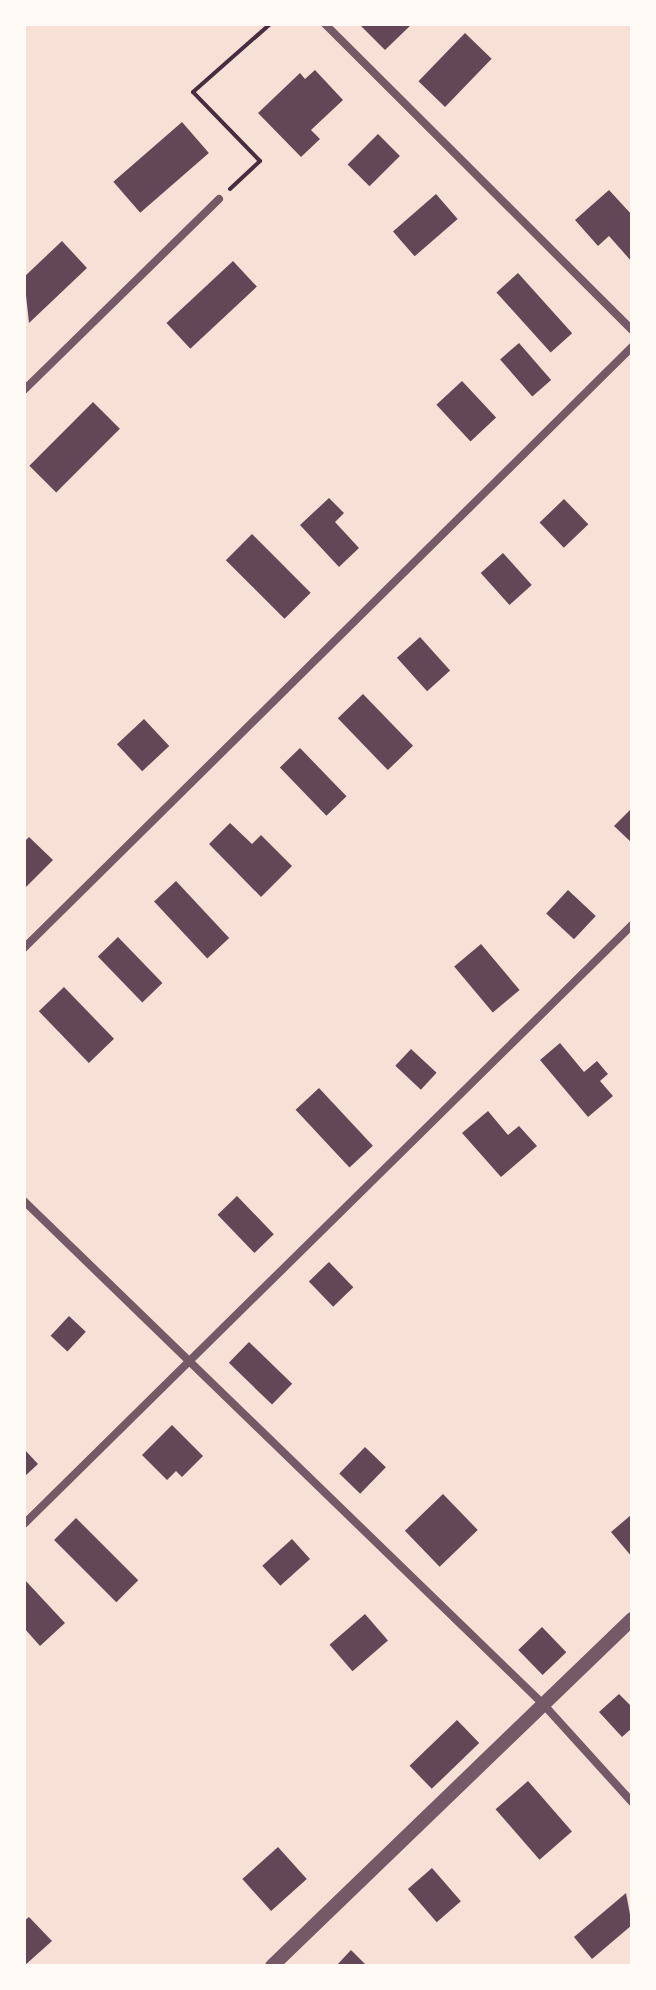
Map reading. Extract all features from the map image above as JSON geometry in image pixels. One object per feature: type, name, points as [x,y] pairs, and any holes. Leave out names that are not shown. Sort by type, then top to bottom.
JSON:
[{"type":"street","points":[[325,24],[632,330]]},
{"type":"street","points":[[24,390],[219,199]]},
{"type":"street","points":[[24,948],[632,347]]},
{"type":"street","points":[[24,1524],[108,1448],[186,1360],[632,925]]},
{"type":"street","points":[[24,1201],[544,1705],[632,1802]]},
{"type":"street","points":[[272,1966],[632,1619]]},
{"type":"path","points":[[219,199],[260,161],[193,92],[270,24]]},
{"type":"building","points":[[363,24],[412,24],[385,50],[361,26]]},
{"type":"building","points":[[465,33],[492,59],[445,107],[418,81]]},
{"type":"building","points":[[315,70],[343,100],[311,130],[320,139],[301,157],[258,113],[300,73],[305,79]]},
{"type":"building","points":[[182,122],[209,153],[140,213],[113,182]]},
{"type":"building","points":[[378,134],[400,156],[370,186],[348,164]]},
{"type":"building","points":[[609,190],[632,215],[632,262],[609,236],[598,246],[575,220]]},
{"type":"building","points":[[436,194],[458,219],[415,256],[393,231]]},
{"type":"building","points":[[62,241],[87,268],[29,323],[24,277]]},
{"type":"building","points":[[233,261],[257,287],[190,349],[166,323]]},
{"type":"building","points":[[518,273],[572,333],[551,353],[496,292]]},
{"type":"building","points":[[519,343],[551,380],[532,396],[500,359]]},
{"type":"building","points":[[462,381],[496,418],[471,441],[436,405]]},
{"type":"building","points":[[93,402],[120,429],[56,493],[29,466]]},
{"type":"building","points":[[329,498],[344,513],[335,522],[359,548],[339,567],[300,525]]},
{"type":"building","points":[[564,499],[588,524],[564,548],[540,523]]},
{"type":"building","points":[[252,534],[311,593],[285,619],[226,560]]},
{"type":"building","points":[[503,553],[532,585],[509,605],[481,573]]},
{"type":"building","points":[[420,637],[450,670],[427,691],[397,658]]},
{"type":"building","points":[[363,694],[413,746],[388,770],[338,718]]},
{"type":"building","points":[[144,719],[169,746],[142,771],[117,744]]},
{"type":"building","points":[[300,748],[347,796],[326,816],[280,767]]},
{"type":"building","points":[[632,808],[632,843],[614,826]]},
{"type":"building","points":[[230,823],[252,844],[261,835],[292,866],[261,897],[209,844]]},
{"type":"building","points":[[29,837],[53,860],[26,887],[24,842]]},
{"type":"building","points":[[176,881],[229,938],[207,959],[154,901]]},
{"type":"building","points":[[568,890],[596,916],[574,939],[546,913]]},
{"type":"building","points":[[118,937],[162,983],[142,1002],[98,956]]},
{"type":"building","points":[[481,944],[520,990],[493,1012],[454,966]]},
{"type":"building","points":[[64,987],[114,1039],[89,1063],[39,1011]]},
{"type":"building","points":[[560,1043],[584,1072],[597,1061],[608,1074],[600,1081],[613,1096],[588,1117],[540,1060]]},
{"type":"building","points":[[411,1049],[437,1073],[421,1090],[395,1066]]},
{"type":"building","points":[[319,1088],[373,1146],[349,1168],[296,1110]]},
{"type":"building","points":[[488,1111],[508,1135],[519,1126],[537,1146],[501,1177],[462,1133]]},
{"type":"building","points":[[237,1196],[274,1234],[254,1253],[218,1215]]},
{"type":"building","points":[[329,1262],[353,1287],[333,1307],[309,1281]]},
{"type":"building","points":[[69,1316],[86,1332],[67,1351],[51,1336]]},
{"type":"building","points":[[249,1342],[292,1384],[272,1405],[229,1363]]},
{"type":"building","points":[[172,1425],[203,1456],[182,1477],[176,1471],[167,1480],[142,1455]]},
{"type":"building","points":[[365,1447],[386,1467],[360,1494],[339,1474]]},
{"type":"building","points":[[24,1449],[38,1464],[24,1477]]},
{"type":"building","points":[[443,1494],[478,1530],[440,1567],[405,1531]]},
{"type":"building","points":[[632,1517],[632,1557],[611,1532]]},
{"type":"building","points":[[76,1518],[138,1580],[116,1602],[54,1540]]},
{"type":"building","points":[[292,1539],[310,1559],[280,1586],[262,1566]]},
{"type":"building","points":[[24,1579],[65,1623],[40,1646],[24,1628]]},
{"type":"building","points":[[365,1614],[388,1640],[352,1671],[330,1645]]},
{"type":"building","points":[[542,1627],[566,1652],[543,1675],[518,1650]]},
{"type":"building","points":[[619,1694],[632,1707],[632,1728],[622,1737],[599,1712]]},
{"type":"building","points":[[457,1720],[479,1743],[432,1789],[410,1766]]},
{"type":"building","points":[[528,1781],[572,1832],[540,1860],[496,1809]]},
{"type":"building","points":[[278,1847],[307,1879],[271,1911],[242,1879]]},
{"type":"building","points":[[432,1868],[461,1901],[437,1922],[408,1889]]},
{"type":"building","points":[[626,1893],[632,1925],[592,1959],[574,1937]]},
{"type":"building","points":[[29,1917],[52,1941],[24,1966],[24,1921]]},
{"type":"building","points":[[351,1950],[367,1966],[336,1966]]}]
